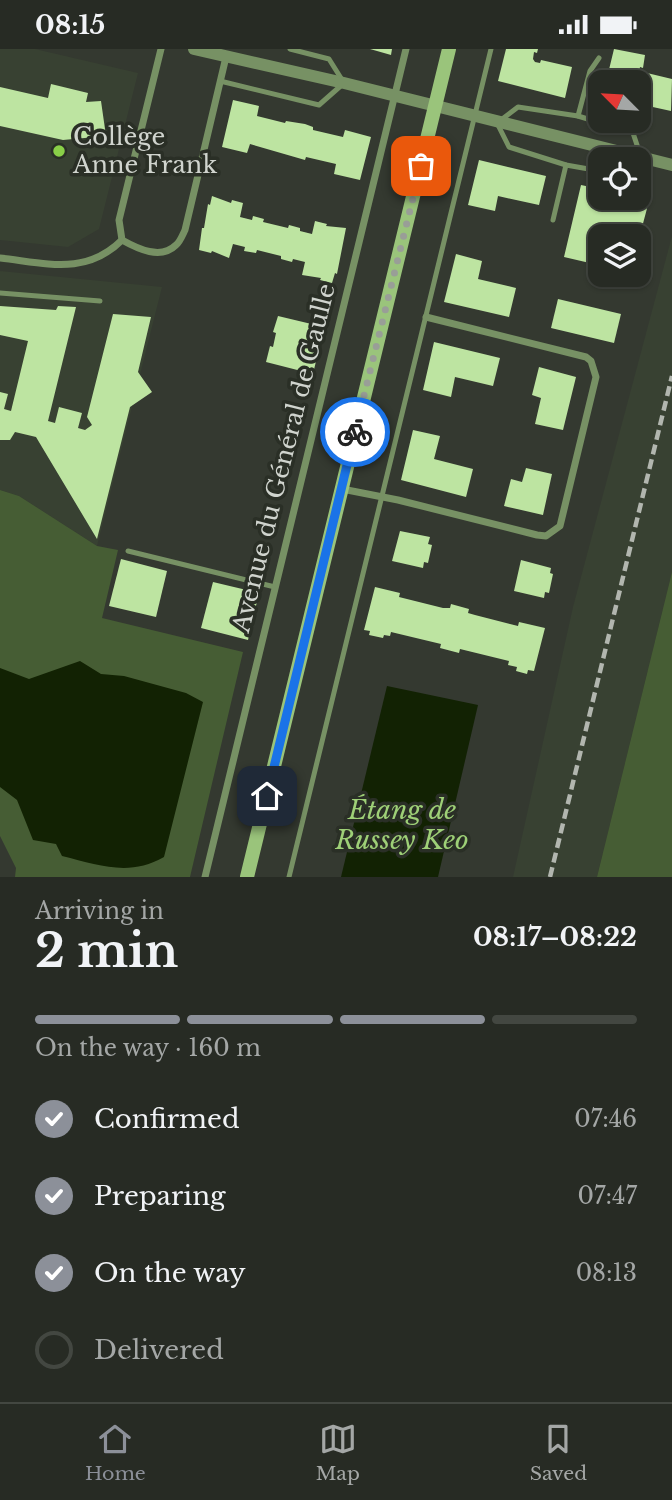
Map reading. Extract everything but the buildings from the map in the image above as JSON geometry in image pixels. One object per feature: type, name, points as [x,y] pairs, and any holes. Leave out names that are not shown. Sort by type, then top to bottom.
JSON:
[{"type":"main road","points":[[247,877],[449,49]]},
{"type":"street","points":[[122,240],[119,220],[161,49]]},
{"type":"street","points":[[194,49],[344,83],[592,147]]},
{"type":"street","name":"Avenue du Général de Gaulle","points":[[205,877],[406,49]]},
{"type":"street","points":[[122,240],[148,251],[162,252],[176,245],[185,230],[226,57]]},
{"type":"street","points":[[651,161],[672,165]]},
{"type":"street","points":[[0,258],[67,266],[95,260],[109,253],[122,240]]},
{"type":"street","points":[[342,489],[382,496],[537,535],[546,536],[560,526],[596,377],[591,361],[586,357],[426,317]]},
{"type":"lane","points":[[220,81],[319,105],[344,83],[329,59],[290,49]]},
{"type":"lane","points":[[289,877],[491,49]]},
{"type":"lane","points":[[578,117],[590,71],[599,58]]},
{"type":"lane","points":[[588,169],[566,165],[509,147],[497,123],[518,107],[578,117],[633,133],[637,147]]},
{"type":"lane","points":[[554,220],[566,165]]},
{"type":"lane","points":[[0,293],[100,301]]},
{"type":"lane","points":[[128,551],[275,587]]},
{"type":"shaded area","name":"Collège Anne Frank","points":[[0,49],[35,49],[138,73],[99,229],[68,247],[0,240]]},
{"type":"shaded area","points":[[672,236],[672,572],[597,877],[513,877],[573,607]]},
{"type":"shaded area","points":[[0,271],[162,287],[97,546],[19,496],[0,490]]},
{"type":"shaded area","points":[[0,490],[19,496],[97,546],[118,550],[102,618],[243,652],[190,877],[15,877],[16,868],[0,836]]},
{"type":"shaded area","points":[[672,572],[672,877],[597,877]]},
{"type":"water","points":[[80,661],[101,674],[124,676],[186,693],[203,702],[164,857],[151,863],[126,868],[62,856],[56,844],[33,840],[17,800],[0,787],[0,668],[29,679]]},
{"type":"water","name":"Étang de Russey Keo","points":[[387,686],[478,705],[438,877],[341,877]]},
{"type":"railway","points":[[550,877],[672,376]]},
{"type":"way so far","points":[[355,432],[421,166]]},
{"type":"place","name":"Collège Anne Frank","points":[[59,151]]},
{"type":"route","points":[[267,796],[355,432]]}]
